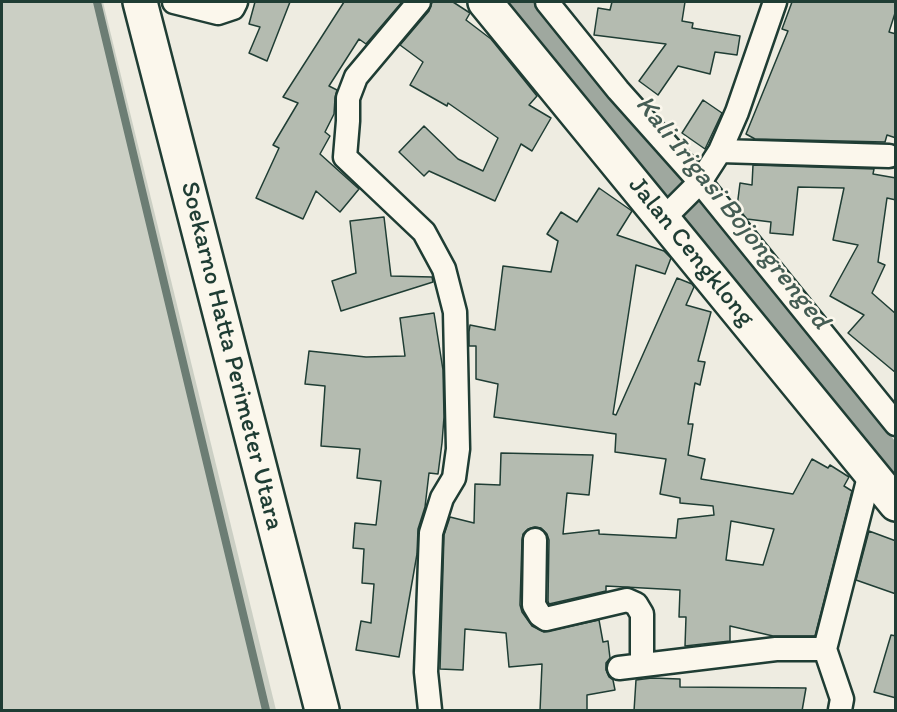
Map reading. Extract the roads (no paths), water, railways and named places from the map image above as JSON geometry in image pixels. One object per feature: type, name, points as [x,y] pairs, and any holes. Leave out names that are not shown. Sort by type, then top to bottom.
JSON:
[{"type":"main road","name":"Soekarno Hatta Perimeter Utara","points":[[140,2],[322,711]]},
{"type":"main road","name":"Jalan Cengklong","points":[[485,2],[667,216],[896,504]]},
{"type":"street","points":[[174,2],[218,13],[233,8],[236,2]]},
{"type":"street","points":[[419,2],[356,77],[348,98],[345,157],[424,232],[444,269],[455,312],[459,449],[454,478],[442,498],[431,533],[426,672],[430,711]]},
{"type":"street","points":[[547,2],[896,424]]},
{"type":"street","points":[[667,216],[697,186],[720,151],[737,112],[775,2]]},
{"type":"street","points":[[720,151],[889,156]]},
{"type":"street","points":[[840,711],[842,699],[825,649],[870,473]]},
{"type":"street","points":[[535,540],[534,605],[540,615],[546,619],[627,600],[636,604],[642,614],[642,665]]},
{"type":"street","points":[[619,668],[776,650],[825,649]]},
{"type":"waterway","points":[[97,2],[266,710]]},
{"type":"waterway","name":"Kali Irigasi Bojongrenged","points":[[523,2],[896,463]]}]
